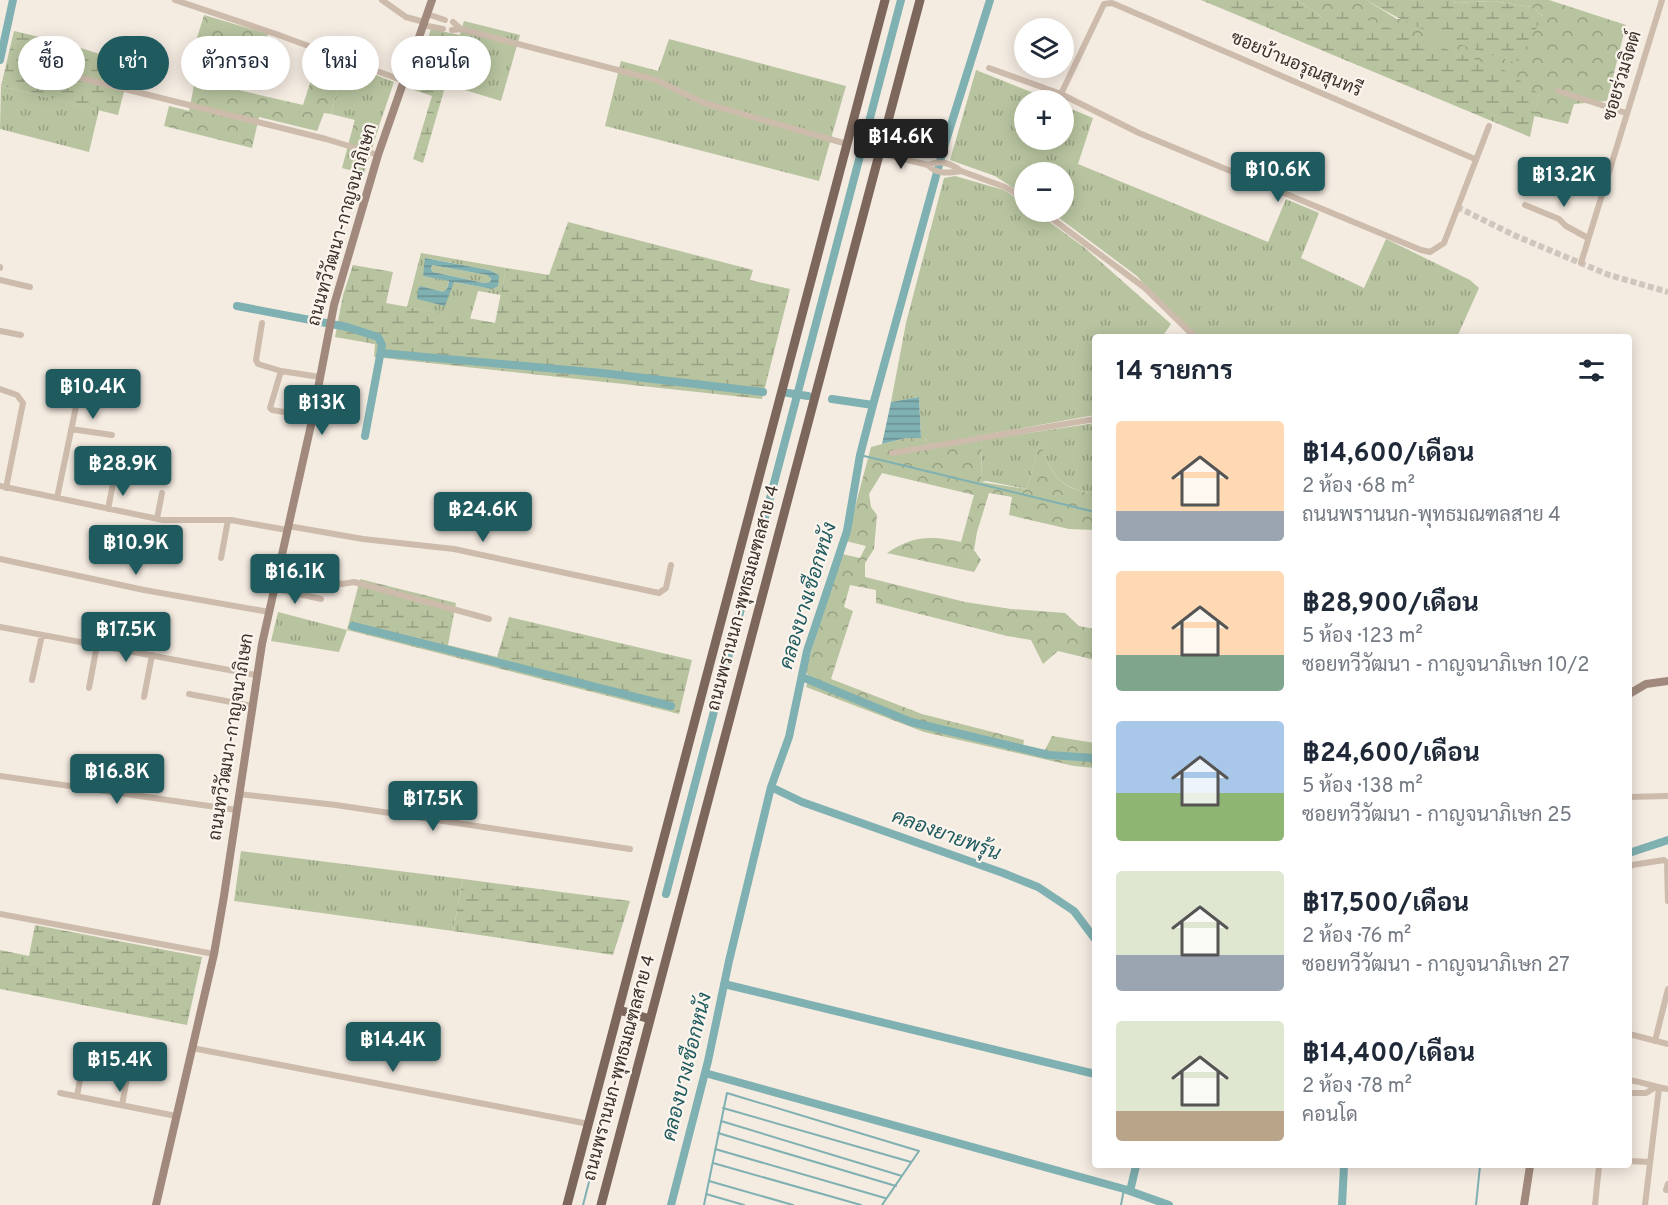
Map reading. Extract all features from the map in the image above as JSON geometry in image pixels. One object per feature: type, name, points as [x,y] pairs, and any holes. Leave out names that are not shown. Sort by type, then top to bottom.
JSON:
[{"type":"main road","name":"ถนนพรานนก-พุทธมณฑลสาย 4","points":[[567,1205],[885,0]]},
{"type":"main road","name":"ถนนพรานนก-พุทธมณฑลสาย 4","points":[[601,1205],[920,0]]},
{"type":"main road","points":[[619,1010],[650,1018]]},
{"type":"street","points":[[175,0],[391,76]]},
{"type":"street","points":[[382,0],[406,17],[445,20]]},
{"type":"street","name":"ถนนทวีวัฒนา-กาญจนาภิเษก","points":[[419,36],[432,0]]},
{"type":"street","name":"ซอยร่วมจิตต์","points":[[1581,263],[1662,0]]},
{"type":"street","name":"ซอยบ้านอรุณสุนทรี","points":[[1063,90],[1101,2],[1112,3],[1475,159]]},
{"type":"street","points":[[425,20],[443,29]]},
{"type":"street","points":[[452,26],[656,80],[704,104],[847,144]]},
{"type":"street","points":[[989,68],[1050,90]]},
{"type":"street","points":[[85,79],[326,139],[378,155]]},
{"type":"street","name":"ถนนทวีวัฒนา-กาญจนาภิเษก","points":[[156,1205],[214,954],[256,675],[273,588],[313,417],[333,309],[378,155],[401,90]]},
{"type":"street","points":[[1558,91],[1626,113]]},
{"type":"street","points":[[1074,100],[1139,133],[1430,252],[1444,243],[1489,126]]},
{"type":"street","points":[[879,153],[931,165],[940,172],[956,170],[1014,192]]},
{"type":"street","points":[[1525,205],[1559,219],[1566,226],[1588,238]]},
{"type":"street","points":[[1056,222],[1145,288],[1192,334]]},
{"type":"street","points":[[0,280],[30,287]]},
{"type":"street","points":[[261,323],[256,360],[261,366],[320,377]]},
{"type":"street","points":[[0,331],[21,335]]},
{"type":"street","points":[[281,371],[269,405],[270,408],[313,417]]},
{"type":"street","points":[[0,389],[17,395],[23,403],[3,487],[157,519],[249,522],[363,539],[454,549],[659,593],[666,588],[671,565]]},
{"type":"street","points":[[57,498],[77,402]]},
{"type":"street","points":[[892,453],[1092,420]]},
{"type":"street","points":[[71,429],[112,435]]},
{"type":"street","points":[[108,509],[114,479]]},
{"type":"street","points":[[157,519],[162,493]]},
{"type":"street","points":[[220,558],[228,520]]},
{"type":"street","points":[[0,560],[136,589],[268,612]]},
{"type":"street","points":[[277,571],[342,584],[354,582],[489,619]]},
{"type":"street","points":[[273,588],[321,599]]},
{"type":"street","points":[[0,627],[256,675]]},
{"type":"street","points":[[32,680],[42,635]]},
{"type":"street","points":[[88,688],[97,645]]},
{"type":"street","points":[[144,697],[152,656]]},
{"type":"street","points":[[1632,692],[1646,684],[1668,681]]},
{"type":"street","points":[[189,694],[252,706]]},
{"type":"street","points":[[0,776],[237,810]]},
{"type":"street","points":[[239,794],[630,849]]},
{"type":"street","points":[[1632,797],[1668,795]]},
{"type":"street","points":[[1632,865],[1664,860],[1667,863],[1668,901]]},
{"type":"street","points":[[0,914],[214,954]]},
{"type":"street","points":[[1655,1041],[1668,989]]},
{"type":"street","points":[[1632,1035],[1668,1044]]},
{"type":"street","points":[[192,1048],[589,1124]]},
{"type":"street","points":[[77,1096],[84,1058]]},
{"type":"street","points":[[122,1105],[129,1068]]},
{"type":"street","points":[[1632,1080],[1645,1082],[1656,1088],[1668,1089]]},
{"type":"street","points":[[1632,1093],[1646,1092],[1656,1088]]},
{"type":"street","points":[[1645,1205],[1656,1088]]},
{"type":"street","points":[[60,1093],[176,1116]]},
{"type":"street","points":[[1632,1161],[1650,1162]]},
{"type":"street","points":[[1524,1205],[1530,1168]]},
{"type":"street","points":[[1595,1205],[1599,1168]]},
{"type":"green space","points":[[1201,0],[1297,0],[1323,18],[1343,11],[1506,71],[1539,94],[1530,137]]},
{"type":"green space","points":[[1297,0],[1366,0],[1397,19],[1543,16],[1532,7],[1492,1],[1456,3],[1452,0],[1549,0],[1626,25],[1607,101],[1574,104],[1568,124],[1534,116],[1539,94],[1323,18]]},
{"type":"green space","points":[[1366,0],[1452,0],[1456,3],[1492,1],[1532,7],[1543,16],[1517,63],[1439,36]]},
{"type":"green space","points":[[204,15],[268,34],[267,36],[198,36]]},
{"type":"green space","points":[[464,21],[520,35],[501,101],[465,90],[491,90],[491,36],[459,36]]},
{"type":"green space","points":[[431,29],[460,35],[460,36],[429,36]]},
{"type":"green space","points":[[14,31],[35,36],[18,36],[18,90],[85,90],[85,49],[97,53],[97,90],[124,90],[118,115],[1,86]]},
{"type":"green space","points":[[669,39],[846,86],[819,181],[605,126],[621,61],[658,71]]},
{"type":"green space","points":[[976,70],[1026,90],[1014,90],[1014,150],[1074,150],[1074,110],[1093,118],[1078,164],[1268,242],[1286,199],[1319,213],[1301,258],[1364,288],[1386,239],[1470,280],[1479,288],[1458,334],[1187,334],[1137,276],[1064,222],[1074,222],[1074,162],[1014,162],[1014,188],[995,176],[950,160]]},
{"type":"green space","points":[[379,76],[391,81],[391,90],[379,126],[331,114],[337,90],[379,90]]},
{"type":"green space","points":[[1,86],[99,110],[89,152],[0,129]]},
{"type":"green space","points":[[193,90],[238,90],[303,105],[308,90],[337,90],[331,114],[324,113],[317,131],[259,117],[252,148],[164,126],[169,106],[189,111]]},
{"type":"green space","points":[[414,90],[444,90],[423,163],[413,159],[432,96]]},
{"type":"green space","points":[[355,119],[379,126],[364,174],[342,168]]},
{"type":"green space","points":[[955,176],[1004,190],[1014,196],[1014,222],[1050,222],[1085,248],[1171,324],[1164,334],[1092,334],[1092,416],[933,444],[921,438],[919,397],[891,402],[906,323],[944,178]]},
{"type":"green space","points":[[568,222],[753,270],[750,280],[790,289],[762,399],[374,357],[375,344],[335,337],[343,295],[353,265],[393,272],[386,303],[495,323],[506,268],[549,275]]},
{"type":"green space","points":[[421,253],[506,268],[501,295],[478,291],[470,319],[407,307]],"holes":[[[426,258],[489,270],[499,275],[492,289],[454,282],[436,304],[447,289],[449,280],[423,276]]]},
{"type":"green space","points":[[432,265],[487,275],[491,277],[490,282],[484,283],[433,272]]},
{"type":"green space","points":[[1092,423],[1092,493],[1073,488],[1058,479],[1040,443],[1027,489],[981,482],[982,440]]},
{"type":"green space","points":[[906,438],[924,438],[933,444],[982,440],[981,482],[1027,489],[1040,442],[1048,464],[1058,479],[1072,488],[1092,493],[1092,530],[1069,529],[1009,515],[1012,497],[989,493],[974,550],[981,560],[974,572],[887,553],[915,540],[931,538],[961,542],[974,495],[882,473],[869,494],[871,507],[877,515],[874,549],[865,563],[865,577],[965,602],[1011,609],[1065,613],[1079,626],[1092,628],[1092,659],[1058,651],[1043,664],[1031,640],[876,603],[876,590],[850,585],[844,607],[853,611],[831,679],[922,714],[1024,740],[1023,746],[1045,750],[1052,736],[1092,743],[1092,768],[1074,766],[924,732],[806,687],[809,676],[805,671],[842,554],[860,558],[866,546],[846,541],[871,447]]},
{"type":"green space","points":[[360,579],[456,603],[448,645],[497,657],[509,617],[692,660],[679,714],[347,630]]},
{"type":"green space","points":[[278,612],[347,630],[339,652],[271,641]]},
{"type":"green space","points":[[241,851],[463,879],[453,931],[234,901]]},
{"type":"green space","points":[[463,879],[630,901],[613,955],[453,931]]},
{"type":"green space","points":[[35,925],[202,957],[187,1025],[0,989],[0,950],[29,956]]},
{"type":"water","points":[[425,258],[489,270],[499,275],[498,286],[492,289],[454,282],[445,306],[417,299],[420,286],[443,292],[447,289],[449,281],[423,276]],"holes":[[[432,265],[487,275],[491,278],[490,282],[484,283],[433,272],[431,269]]]},
{"type":"water","points":[[919,397],[921,438],[906,438],[882,444],[891,402]]},
{"type":"waterway","points":[[0,60],[13,0]]},
{"type":"waterway","points":[[666,894],[901,0]]},
{"type":"waterway","name":"คลองบางเชือกหนัง","points":[[671,1205],[708,1061],[729,961],[771,787],[789,737],[807,651],[847,531],[860,455],[873,405],[944,147],[990,0]]},
{"type":"waterway","points":[[237,306],[347,327],[378,337],[382,345],[365,436]]},
{"type":"waterway","points":[[381,353],[602,373],[763,392]]},
{"type":"waterway","points":[[788,393],[808,396]]},
{"type":"waterway","points":[[832,399],[873,405]]},
{"type":"waterway","points":[[860,455],[1092,511]]},
{"type":"waterway","points":[[353,626],[671,706]]},
{"type":"waterway","points":[[802,677],[911,722],[1049,755],[1092,758]]},
{"type":"waterway","name":"คลองยายพรุ้น","points":[[771,787],[802,802],[1038,887],[1074,911],[1092,935]]},
{"type":"waterway","name":"คลองยายพรุ้น","points":[[1632,852],[1668,840]]},
{"type":"waterway","points":[[724,984],[1092,1073]]},
{"type":"waterway","points":[[705,1073],[1124,1189],[1169,1205]]},
{"type":"waterway","points":[[704,1205],[727,1093],[919,1151],[882,1205]]},
{"type":"waterway","points":[[723,1108],[911,1162]]},
{"type":"waterway","points":[[721,1121],[902,1176]]},
{"type":"waterway","points":[[583,1205],[602,1132]]},
{"type":"waterway","points":[[718,1133],[896,1186]]},
{"type":"waterway","points":[[715,1149],[885,1198]]},
{"type":"waterway","points":[[713,1163],[861,1205]]},
{"type":"waterway","points":[[1130,1191],[1136,1168]]},
{"type":"waterway","points":[[1342,1205],[1344,1168]]},
{"type":"waterway","points":[[1476,1205],[1480,1168]]},
{"type":"waterway","points":[[709,1181],[793,1205]]},
{"type":"waterway","points":[[1121,1205],[1124,1189]]},
{"type":"waterway","points":[[706,1194],[744,1205]]},
{"type":"tunnel","points":[[1457,207],[1516,236],[1609,275],[1668,292]]}]
